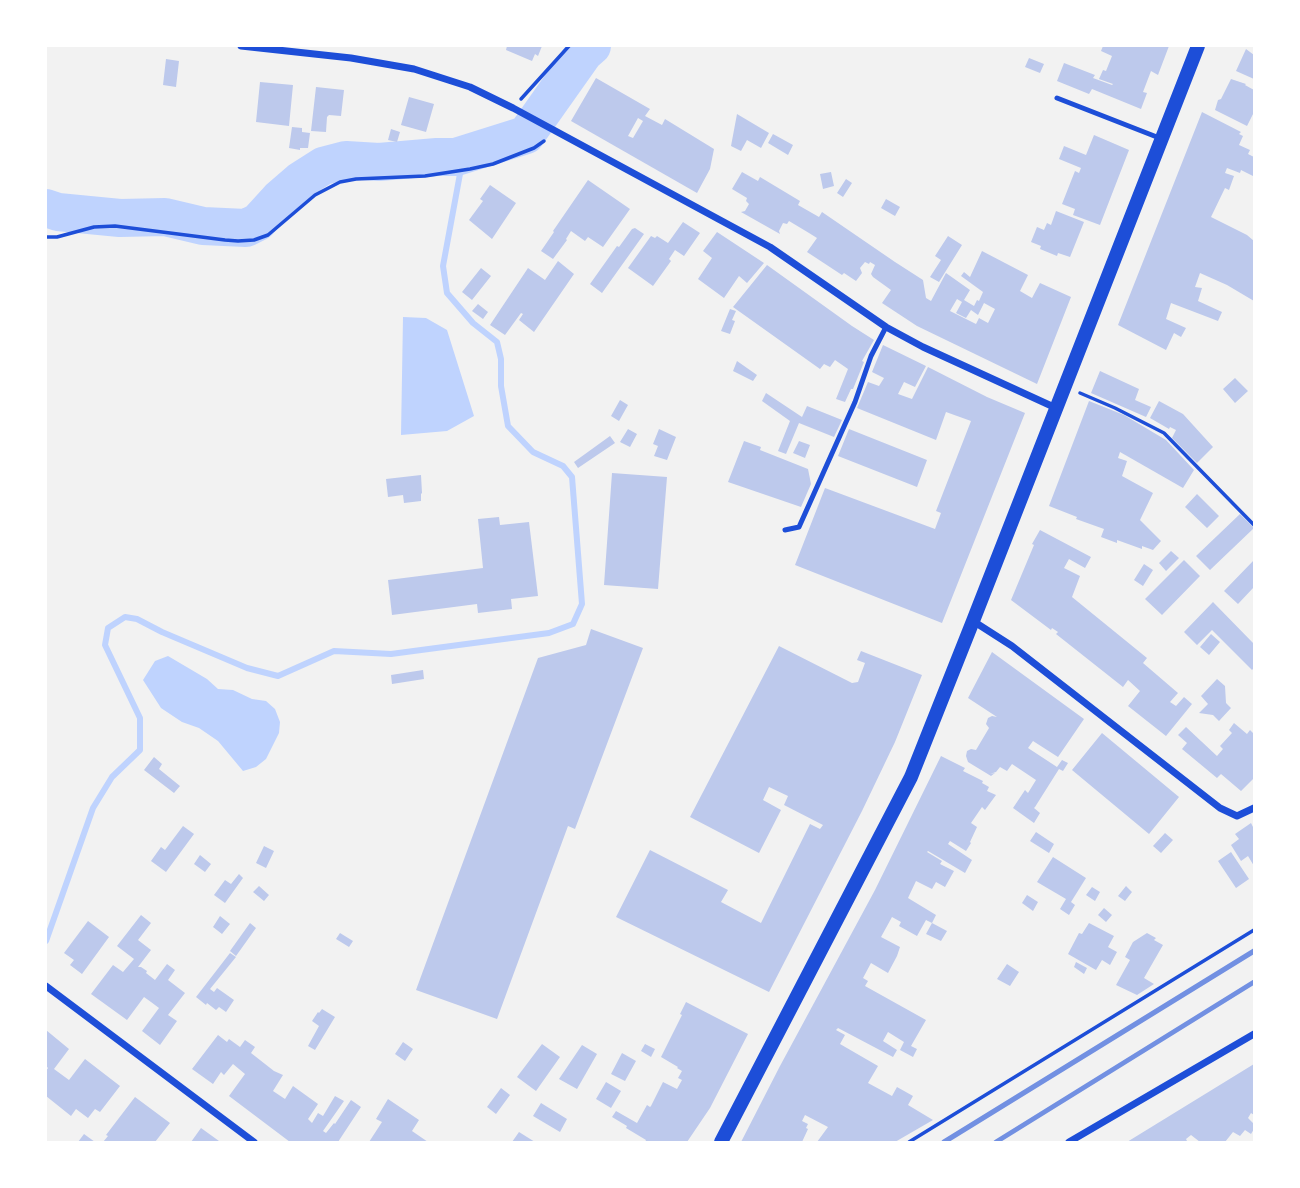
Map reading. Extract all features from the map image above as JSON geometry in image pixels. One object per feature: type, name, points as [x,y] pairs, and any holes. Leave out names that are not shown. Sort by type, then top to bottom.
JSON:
[{"type":"main road","points":[[721,1143],[911,777],[1198,46]]},
{"type":"street","points":[[241,46],[351,58],[414,69],[470,87],[770,247],[886,327],[923,347],[1056,408]]},
{"type":"street","points":[[974,621],[1012,646],[1220,808],[1237,816],[1255,808]]},
{"type":"street","points":[[47,987],[254,1143]]},
{"type":"street","points":[[1069,1143],[1255,1034]]},
{"type":"lane","points":[[1057,98],[1162,139]]},
{"type":"lane","points":[[785,530],[799,527],[886,327]]},
{"type":"path","points":[[513,108],[569,46]]},
{"type":"path","points":[[46,237],[57,237],[94,227],[115,226],[225,240],[254,240],[268,235],[315,195],[340,182],[425,176],[493,164],[534,148],[556,132]]},
{"type":"path","points":[[1064,387],[1115,408],[1164,433],[1255,525]]},
{"type":"path","points":[[909,1143],[1255,930]]},
{"type":"water","points":[[403,317],[426,318],[447,330],[474,416],[447,431],[401,435]]},
{"type":"water","points":[[168,656],[207,679],[218,689],[233,690],[252,699],[266,701],[275,709],[280,722],[279,733],[266,759],[256,767],[243,771],[218,741],[161,708],[143,680],[155,661]]},
{"type":"building","points":[[507,46],[542,46],[538,56],[535,54],[532,61],[506,50]]},
{"type":"building","points":[[1103,46],[1169,46],[1158,75],[1151,71],[1143,92],[1147,93],[1141,109],[1092,89],[1089,94],[1057,81],[1064,63],[1112,85],[1099,79],[1103,70],[1106,71],[1112,56],[1101,51]]},
{"type":"building","points":[[1246,49],[1254,55],[1254,79],[1236,71]]},
{"type":"building","points":[[1029,58],[1044,64],[1040,73],[1025,67]]},
{"type":"building","points":[[166,59],[179,61],[176,87],[163,85]]},
{"type":"building","points":[[596,78],[650,109],[645,116],[662,125],[665,119],[714,149],[710,169],[697,193],[571,121]],"holes":[[[638,118],[643,121],[633,138],[628,136]]]},
{"type":"building","points":[[1231,79],[1254,90],[1254,112],[1247,126],[1215,110]]},
{"type":"building","points":[[260,82],[293,85],[289,126],[256,122]]},
{"type":"building","points":[[316,87],[344,90],[341,116],[327,117],[326,132],[311,131]]},
{"type":"building","points":[[409,97],[434,104],[426,132],[401,125]]},
{"type":"building","points":[[1202,112],[1241,132],[1239,134],[1243,136],[1239,145],[1250,150],[1248,154],[1254,157],[1253,176],[1241,170],[1240,173],[1227,168],[1225,173],[1234,176],[1229,190],[1225,188],[1211,217],[1254,241],[1254,301],[1200,273],[1195,287],[1202,288],[1198,301],[1222,312],[1218,321],[1171,303],[1166,319],[1186,328],[1181,337],[1174,333],[1166,350],[1118,325]]},
{"type":"building","points":[[737,114],[769,133],[761,148],[747,140],[741,151],[731,146]]},
{"type":"building","points":[[292,127],[302,128],[302,132],[310,133],[308,148],[289,148]]},
{"type":"building","points":[[391,129],[400,132],[397,142],[388,140]]},
{"type":"building","points":[[773,134],[793,145],[788,155],[768,143]]},
{"type":"building","points":[[1094,135],[1129,150],[1100,225],[1073,215],[1075,209],[1062,204],[1075,171],[1079,173],[1081,168],[1059,159],[1064,146],[1086,155]]},
{"type":"building","points":[[742,172],[758,181],[760,177],[800,201],[798,205],[819,217],[822,212],[923,280],[926,298],[931,301],[946,273],[970,290],[964,300],[974,306],[983,292],[961,276],[964,272],[970,277],[982,251],[1028,275],[1020,291],[1032,298],[1040,283],[1071,297],[1037,384],[917,326],[882,303],[891,290],[871,274],[875,265],[865,262],[856,281],[844,273],[842,275],[807,252],[817,238],[789,221],[787,224],[783,223],[780,234],[741,212],[745,211],[749,204],[747,198],[732,189]],"holes":[[[957,299],[962,302],[956,313],[966,318],[971,310],[978,315],[984,303],[995,309],[988,323],[979,318],[976,324],[950,311]]]},
{"type":"building","points":[[831,172],[834,186],[823,189],[820,174]]},
{"type":"building","points":[[846,179],[852,183],[843,197],[837,193]]},
{"type":"building","points":[[588,180],[630,209],[603,247],[588,237],[585,241],[571,231],[553,259],[541,251]]},
{"type":"building","points":[[490,185],[516,203],[492,239],[469,220],[483,201],[480,199]]},
{"type":"building","points":[[886,199],[900,207],[895,216],[881,208]]},
{"type":"building","points":[[1056,211],[1084,222],[1070,257],[1058,253],[1057,256],[1031,242],[1037,227],[1044,230],[1047,223],[1051,225]]},
{"type":"building","points":[[683,222],[700,233],[684,256],[675,250],[669,259],[671,261],[653,286],[628,268],[651,236],[657,236],[668,243]]},
{"type":"building","points":[[635,228],[644,234],[602,293],[590,284],[617,246],[619,247]]},
{"type":"building","points":[[717,232],[764,263],[747,283],[739,276],[724,298],[698,279],[712,258],[703,251]]},
{"type":"building","points":[[948,236],[962,245],[939,282],[930,277],[941,260],[935,256]]},
{"type":"building","points":[[558,261],[574,274],[534,332],[519,320],[523,314],[521,313],[505,335],[490,325],[528,268],[545,280]]},
{"type":"building","points":[[767,265],[874,340],[845,402],[836,399],[848,369],[835,360],[830,367],[824,364],[820,369],[733,307]]},
{"type":"building","points":[[481,268],[491,276],[472,300],[462,292]]},
{"type":"building","points":[[478,304],[488,312],[483,319],[472,311]]},
{"type":"building","points":[[730,309],[736,311],[730,334],[721,331]]},
{"type":"building","points":[[883,345],[926,366],[915,387],[904,382],[898,394],[912,399],[928,367],[1025,413],[942,623],[795,565],[825,488],[935,529],[941,513],[936,511],[971,421],[946,412],[936,440],[857,408],[868,382],[879,386],[884,378],[872,372]]},
{"type":"building","points":[[737,361],[757,375],[753,381],[733,371]]},
{"type":"building","points":[[1100,371],[1139,389],[1135,400],[1151,407],[1146,417],[1091,393]]},
{"type":"building","points":[[1235,378],[1248,391],[1235,403],[1223,389]]},
{"type":"building","points":[[766,393],[802,417],[807,406],[842,420],[834,437],[799,423],[786,454],[778,451],[790,421],[762,401]]},
{"type":"building","points":[[620,400],[628,405],[619,421],[611,416]]},
{"type":"building","points":[[1089,401],[1124,415],[1166,440],[1194,470],[1183,488],[1120,452],[1118,458],[1127,461],[1122,476],[1153,493],[1140,520],[1161,541],[1153,550],[1101,537],[1104,529],[1049,506]]},
{"type":"building","points":[[1159,401],[1183,414],[1213,447],[1197,463],[1172,438],[1176,430],[1150,418]]},
{"type":"building","points":[[628,429],[637,434],[630,447],[620,442]]},
{"type":"building","points":[[659,429],[676,437],[667,460],[654,456],[658,446],[653,444]]},
{"type":"building","points":[[849,429],[927,460],[917,487],[838,456]]},
{"type":"building","points":[[610,436],[615,443],[578,468],[574,462]]},
{"type":"building","points":[[744,441],[808,469],[811,484],[801,507],[728,482]]},
{"type":"building","points":[[799,441],[810,445],[805,458],[793,453]]},
{"type":"building","points":[[612,473],[667,477],[658,589],[604,585]]},
{"type":"building","points":[[421,475],[421,501],[404,503],[403,495],[388,497],[386,479]]},
{"type":"building","points":[[1197,494],[1219,516],[1207,528],[1185,507]]},
{"type":"building","points":[[1240,514],[1254,528],[1210,570],[1196,556]]},
{"type":"building","points":[[499,517],[500,525],[529,522],[538,596],[511,599],[512,609],[478,613],[477,604],[392,615],[388,580],[483,568],[478,519]]},
{"type":"building","points":[[1040,530],[1091,557],[1085,568],[1069,559],[1064,568],[1080,576],[1072,597],[1147,658],[1143,663],[1178,693],[1170,702],[1176,706],[1184,697],[1192,704],[1166,736],[1128,706],[1140,691],[1128,680],[1123,687],[1056,634],[1058,632],[1052,628],[1051,630],[1011,600]]},
{"type":"building","points":[[1171,551],[1179,558],[1166,571],[1159,563]]},
{"type":"building","points":[[1184,560],[1200,576],[1162,615],[1145,599]]},
{"type":"building","points":[[1254,560],[1254,587],[1238,604],[1224,591]]},
{"type":"building","points":[[1144,564],[1153,570],[1143,586],[1134,580]]},
{"type":"building","points":[[1213,602],[1254,644],[1252,670],[1212,630],[1197,645],[1184,632]]},
{"type":"building","points":[[591,629],[643,648],[575,829],[568,826],[497,1019],[416,990],[538,658],[586,645]]},
{"type":"building","points":[[1211,634],[1220,642],[1209,655],[1200,647]]},
{"type":"building","points":[[779,646],[852,683],[858,682],[865,663],[857,660],[861,651],[922,675],[895,742],[862,811],[769,992],[616,917],[650,850],[728,890],[721,902],[761,923],[810,824],[820,829],[823,825],[784,805],[788,796],[769,787],[763,800],[781,810],[759,853],[690,817]]},
{"type":"building","points":[[992,652],[1084,719],[1058,757],[1033,741],[1028,748],[1057,767],[1062,760],[1068,763],[1063,771],[1059,769],[1034,808],[1040,813],[1034,823],[1013,808],[1025,790],[1028,793],[1036,780],[1012,764],[1007,771],[1000,767],[990,774],[995,773],[991,776],[968,762],[966,756],[967,751],[976,750],[989,728],[986,724],[988,718],[997,717],[968,698]]},
{"type":"building","points":[[423,670],[424,679],[392,684],[391,675]]},
{"type":"building","points":[[1217,679],[1225,686],[1226,703],[1231,708],[1219,721],[1213,715],[1199,713],[1208,704],[1201,696]]},
{"type":"building","points":[[1234,723],[1247,734],[1250,730],[1254,734],[1254,778],[1241,791],[1221,774],[1217,778],[1182,749],[1187,743],[1178,735],[1186,727],[1217,756],[1223,749],[1220,746],[1232,733],[1229,730]]},
{"type":"building","points":[[1102,733],[1179,797],[1149,834],[1072,770]]},
{"type":"building","points":[[941,756],[965,768],[963,771],[983,781],[982,783],[989,787],[987,791],[996,795],[985,810],[982,807],[971,823],[977,827],[966,851],[950,841],[948,844],[972,860],[965,873],[927,852],[942,861],[940,864],[954,871],[945,887],[936,882],[932,889],[916,881],[908,898],[936,915],[932,923],[926,920],[917,936],[899,926],[901,922],[892,917],[881,937],[900,947],[897,956],[888,973],[871,963],[863,978],[868,981],[865,986],[926,1020],[911,1046],[917,1049],[913,1057],[900,1050],[904,1042],[888,1032],[883,1041],[897,1050],[893,1057],[838,1028],[836,1030],[845,1035],[840,1044],[878,1066],[868,1083],[892,1096],[897,1087],[913,1096],[908,1105],[933,1120],[895,1142],[817,1142],[828,1127],[805,1115],[802,1121],[808,1124],[808,1129],[802,1142],[741,1142],[875,890]]},
{"type":"building","points":[[154,757],[162,764],[159,769],[180,786],[174,793],[144,770]]},
{"type":"building","points":[[1251,823],[1254,829],[1254,866],[1248,856],[1241,861],[1231,845],[1239,839],[1235,834]]},
{"type":"building","points":[[183,826],[194,834],[166,872],[151,861],[161,847],[165,850]]},
{"type":"building","points":[[1036,832],[1054,844],[1049,853],[1030,841]]},
{"type":"building","points":[[1165,833],[1173,840],[1161,853],[1153,846]]},
{"type":"building","points":[[264,846],[274,851],[266,868],[256,863]]},
{"type":"building","points":[[1231,852],[1249,879],[1236,888],[1218,861]]},
{"type":"building","points":[[200,855],[211,864],[205,872],[194,864]]},
{"type":"building","points":[[1053,857],[1086,878],[1071,902],[1075,905],[1069,915],[1060,909],[1066,899],[1037,882]]},
{"type":"building","points":[[239,874],[243,878],[225,903],[214,895],[225,880],[231,884]]},
{"type":"building","points":[[259,886],[269,895],[264,901],[253,892]]},
{"type":"building","points":[[1126,886],[1132,892],[1125,901],[1118,896]]},
{"type":"building","points":[[1092,887],[1100,892],[1095,901],[1086,895]]},
{"type":"building","points":[[1027,895],[1038,902],[1033,911],[1022,903]]},
{"type":"building","points":[[1104,908],[1112,915],[1106,922],[1098,915]]},
{"type":"building","points":[[141,915],[151,923],[138,940],[151,950],[138,967],[147,971],[155,980],[167,964],[175,970],[168,980],[185,993],[168,1015],[177,1021],[160,1045],[142,1031],[159,1008],[151,1002],[144,997],[127,1020],[91,994],[113,965],[123,972],[134,959],[117,946]]},
{"type":"building","points":[[220,916],[230,924],[222,934],[213,927]]},
{"type":"building","points":[[88,921],[109,937],[82,974],[70,965],[74,960],[64,953]]},
{"type":"building","points":[[250,923],[256,928],[236,956],[230,951]]},
{"type":"building","points":[[932,923],[947,931],[941,941],[926,934]]},
{"type":"building","points":[[1089,923],[1114,936],[1108,947],[1117,952],[1110,965],[1102,960],[1096,970],[1068,954],[1079,933],[1082,934]]},
{"type":"building","points":[[340,933],[353,941],[349,947],[336,939]]},
{"type":"building","points":[[1147,933],[1163,945],[1144,978],[1154,984],[1137,995],[1116,985],[1130,960],[1125,957],[1133,942]]},
{"type":"building","points":[[230,953],[236,957],[210,989],[214,992],[217,988],[234,1000],[226,1012],[219,1007],[216,1010],[207,1003],[206,1005],[196,997]]},
{"type":"building","points":[[1076,962],[1087,968],[1084,974],[1074,967]]},
{"type":"building","points":[[1007,964],[1019,972],[1010,986],[997,979]]},
{"type":"building","points":[[686,1002],[748,1034],[710,1108],[687,1142],[645,1142],[646,1140],[612,1117],[616,1111],[637,1123],[647,1105],[651,1106],[663,1082],[677,1089],[682,1080],[678,1078],[682,1071],[661,1057]]},
{"type":"building","points":[[322,1009],[335,1017],[315,1050],[308,1046],[319,1026],[312,1021]]},
{"type":"building","points":[[46,1030],[69,1049],[54,1069],[69,1080],[85,1059],[120,1086],[100,1112],[95,1109],[88,1118],[76,1109],[71,1116],[46,1096]]},
{"type":"building","points":[[218,1035],[240,1047],[245,1040],[255,1047],[251,1053],[283,1075],[273,1091],[285,1099],[293,1086],[318,1104],[308,1119],[312,1123],[318,1113],[323,1116],[335,1096],[344,1101],[323,1131],[326,1133],[351,1100],[361,1107],[338,1142],[290,1142],[229,1096],[245,1074],[233,1064],[224,1075],[221,1072],[213,1084],[192,1069]]},
{"type":"building","points":[[403,1042],[413,1049],[405,1061],[395,1054]]},
{"type":"building","points":[[542,1044],[560,1057],[536,1091],[517,1077]]},
{"type":"building","points":[[645,1044],[655,1049],[651,1057],[641,1051]]},
{"type":"building","points":[[582,1045],[597,1054],[577,1089],[559,1079]]},
{"type":"building","points":[[622,1053],[636,1061],[625,1081],[611,1074]]},
{"type":"building","points":[[1254,1064],[1254,1115],[1251,1113],[1248,1118],[1254,1124],[1251,1134],[1245,1130],[1240,1136],[1233,1132],[1225,1142],[1200,1142],[1191,1135],[1185,1142],[1127,1142]]},
{"type":"building","points":[[606,1082],[621,1091],[611,1108],[596,1099]]},
{"type":"building","points":[[501,1088],[510,1095],[496,1114],[487,1107]]},
{"type":"building","points":[[135,1097],[170,1123],[155,1142],[103,1142],[108,1136],[106,1135]]},
{"type":"building","points":[[388,1099],[419,1120],[412,1131],[428,1142],[369,1142],[382,1122],[376,1119]]},
{"type":"building","points":[[541,1103],[567,1119],[560,1132],[533,1116]]},
{"type":"building","points":[[201,1128],[219,1141],[191,1142]]},
{"type":"building","points":[[519,1132],[535,1142],[512,1142]]},
{"type":"building","points":[[84,1134],[95,1142],[78,1142]]},
{"type":"waterway","points":[[46,208],[58,212],[120,218],[165,217],[203,226],[246,228],[258,222],[301,180],[323,166],[346,160],[379,162],[456,157],[526,135],[584,53],[592,46]]},
{"type":"waterway","points":[[46,941],[93,808],[112,777],[140,750],[140,718],[105,645],[108,628],[125,617],[137,619],[247,668],[278,676],[334,651],[391,654],[549,633],[573,624],[582,604],[572,477],[563,466],[533,452],[508,426],[497,342],[473,323],[447,293],[443,266],[462,163],[461,155]]},
{"type":"railway","points":[[944,1142],[1254,951]]},
{"type":"railway","points":[[996,1142],[1254,982]]}]
